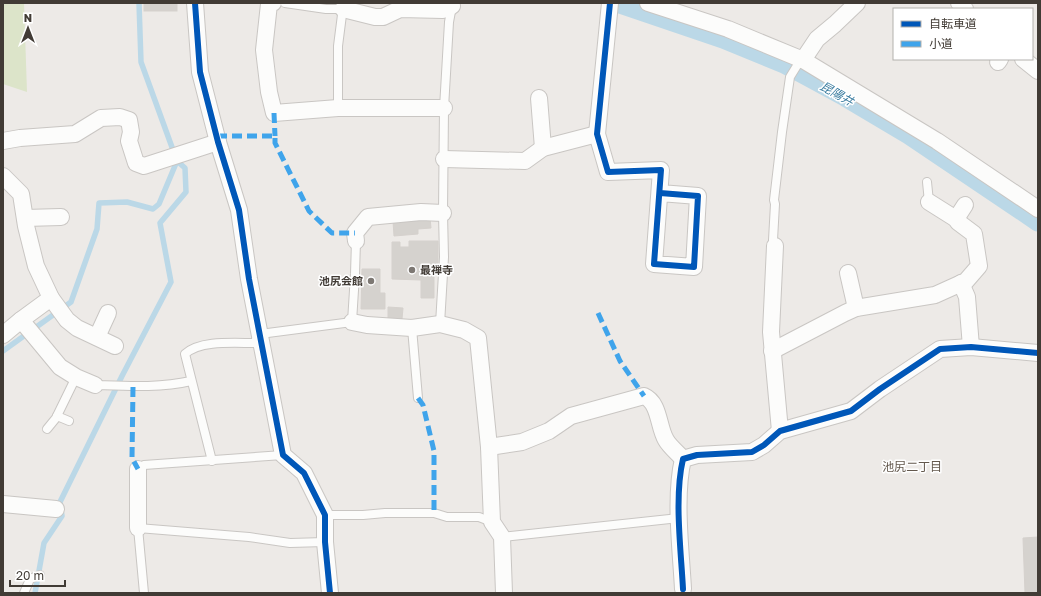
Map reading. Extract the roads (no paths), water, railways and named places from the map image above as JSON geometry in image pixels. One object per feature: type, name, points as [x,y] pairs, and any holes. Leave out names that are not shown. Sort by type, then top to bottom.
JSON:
[{"type":"street","points":[[195,3],[200,72],[218,142],[239,210],[249,278],[283,455],[304,473],[325,515],[325,542],[330,593]]},
{"type":"street","points":[[273,3],[269,4],[264,50],[269,92],[274,113],[338,108],[444,108]]},
{"type":"street","points":[[610,3],[597,134],[608,172],[661,170],[654,264],[694,267],[698,196],[660,193]]},
{"type":"street","points":[[648,3],[728,29],[803,60],[937,141],[1038,210]]},
{"type":"street","points":[[803,60],[817,39],[857,3]]},
{"type":"street","points":[[344,6],[383,17],[400,9],[443,10],[452,5]]},
{"type":"street","points":[[1024,60],[1038,71]]},
{"type":"street","points":[[539,98],[543,148]]},
{"type":"street","points":[[3,141],[20,138],[75,134],[101,118],[120,117],[129,120],[129,141],[136,163],[144,166],[218,142]]},
{"type":"street","points":[[444,159],[525,161],[543,148],[597,134]]},
{"type":"street","points":[[3,176],[21,194],[36,266],[51,298],[67,320],[77,328],[115,346]]},
{"type":"street","points":[[772,351],[856,308],[935,295],[966,281],[979,266],[974,234],[956,219],[929,202]]},
{"type":"street","points":[[956,219],[965,205]]},
{"type":"street","points":[[356,241],[355,233],[368,217],[421,212],[443,213]]},
{"type":"street","points":[[25,218],[61,217]]},
{"type":"street","points":[[775,246],[771,332],[780,431]]},
{"type":"street","points":[[848,273],[856,308]]},
{"type":"street","points":[[961,283],[967,297],[971,347]]},
{"type":"street","points":[[3,335],[51,298]]},
{"type":"street","points":[[97,337],[108,313]]},
{"type":"street","points":[[21,320],[60,367],[76,377],[95,385]]},
{"type":"street","points":[[352,322],[367,325],[412,328],[440,324],[464,330],[478,338],[489,447],[492,522],[502,537],[504,593]]},
{"type":"street","points":[[683,459],[698,455],[752,452],[764,445],[780,431],[851,411],[880,389],[940,349],[971,347],[1038,353]]},
{"type":"street","points":[[489,447],[522,442],[549,431],[571,416],[644,396],[649,398],[658,416],[666,440],[683,459]]},
{"type":"street","points":[[683,459],[680,472],[679,518],[683,591]]},
{"type":"street","points":[[138,469],[138,528]]},
{"type":"street","points":[[3,504],[56,509]]},
{"type":"lane","points":[[285,3],[326,9],[344,6],[338,46],[338,108]]},
{"type":"lane","points":[[440,324],[444,257],[444,108],[449,22],[452,5]]},
{"type":"lane","points":[[775,246],[773,240],[774,200],[790,77],[798,64],[803,60]]},
{"type":"lane","points":[[927,182],[929,202]]},
{"type":"lane","points":[[212,461],[185,354],[188,350],[213,343],[254,342],[260,334],[352,322],[356,241]]},
{"type":"lane","points":[[412,328],[418,398]]},
{"type":"lane","points":[[47,429],[57,416],[76,377]]},
{"type":"lane","points":[[95,385],[133,387],[178,384],[191,381]]},
{"type":"lane","points":[[57,416],[69,421]]},
{"type":"lane","points":[[138,469],[144,465],[283,455]]},
{"type":"lane","points":[[325,515],[434,513],[447,517],[479,517],[492,522]]},
{"type":"lane","points":[[502,537],[679,518]]},
{"type":"lane","points":[[144,593],[138,528],[249,537],[290,543],[325,542]]},
{"type":"lane","points":[[24,593],[30,579],[40,575]]},
{"type":"waterway","points":[[35,593],[44,543],[62,516],[60,502],[122,376],[171,282],[160,223],[186,192],[185,168],[177,161],[141,62],[139,3]]},
{"type":"waterway","name":"昆陽井","points":[[617,3],[723,39],[784,64],[845,97],[909,135],[1038,222]]},
{"type":"waterway","points":[[791,68],[796,59]]},
{"type":"waterway","points":[[3,351],[71,302],[97,229],[99,203],[127,202],[153,209],[159,204],[177,161]]},
{"type":"place","name":"最禅寺","points":[[412,270]]},
{"type":"place","name":"池尻会館","points":[[371,281]]},
{"type":"district","name":"池尻二丁目","points":[[912,467]]}]
